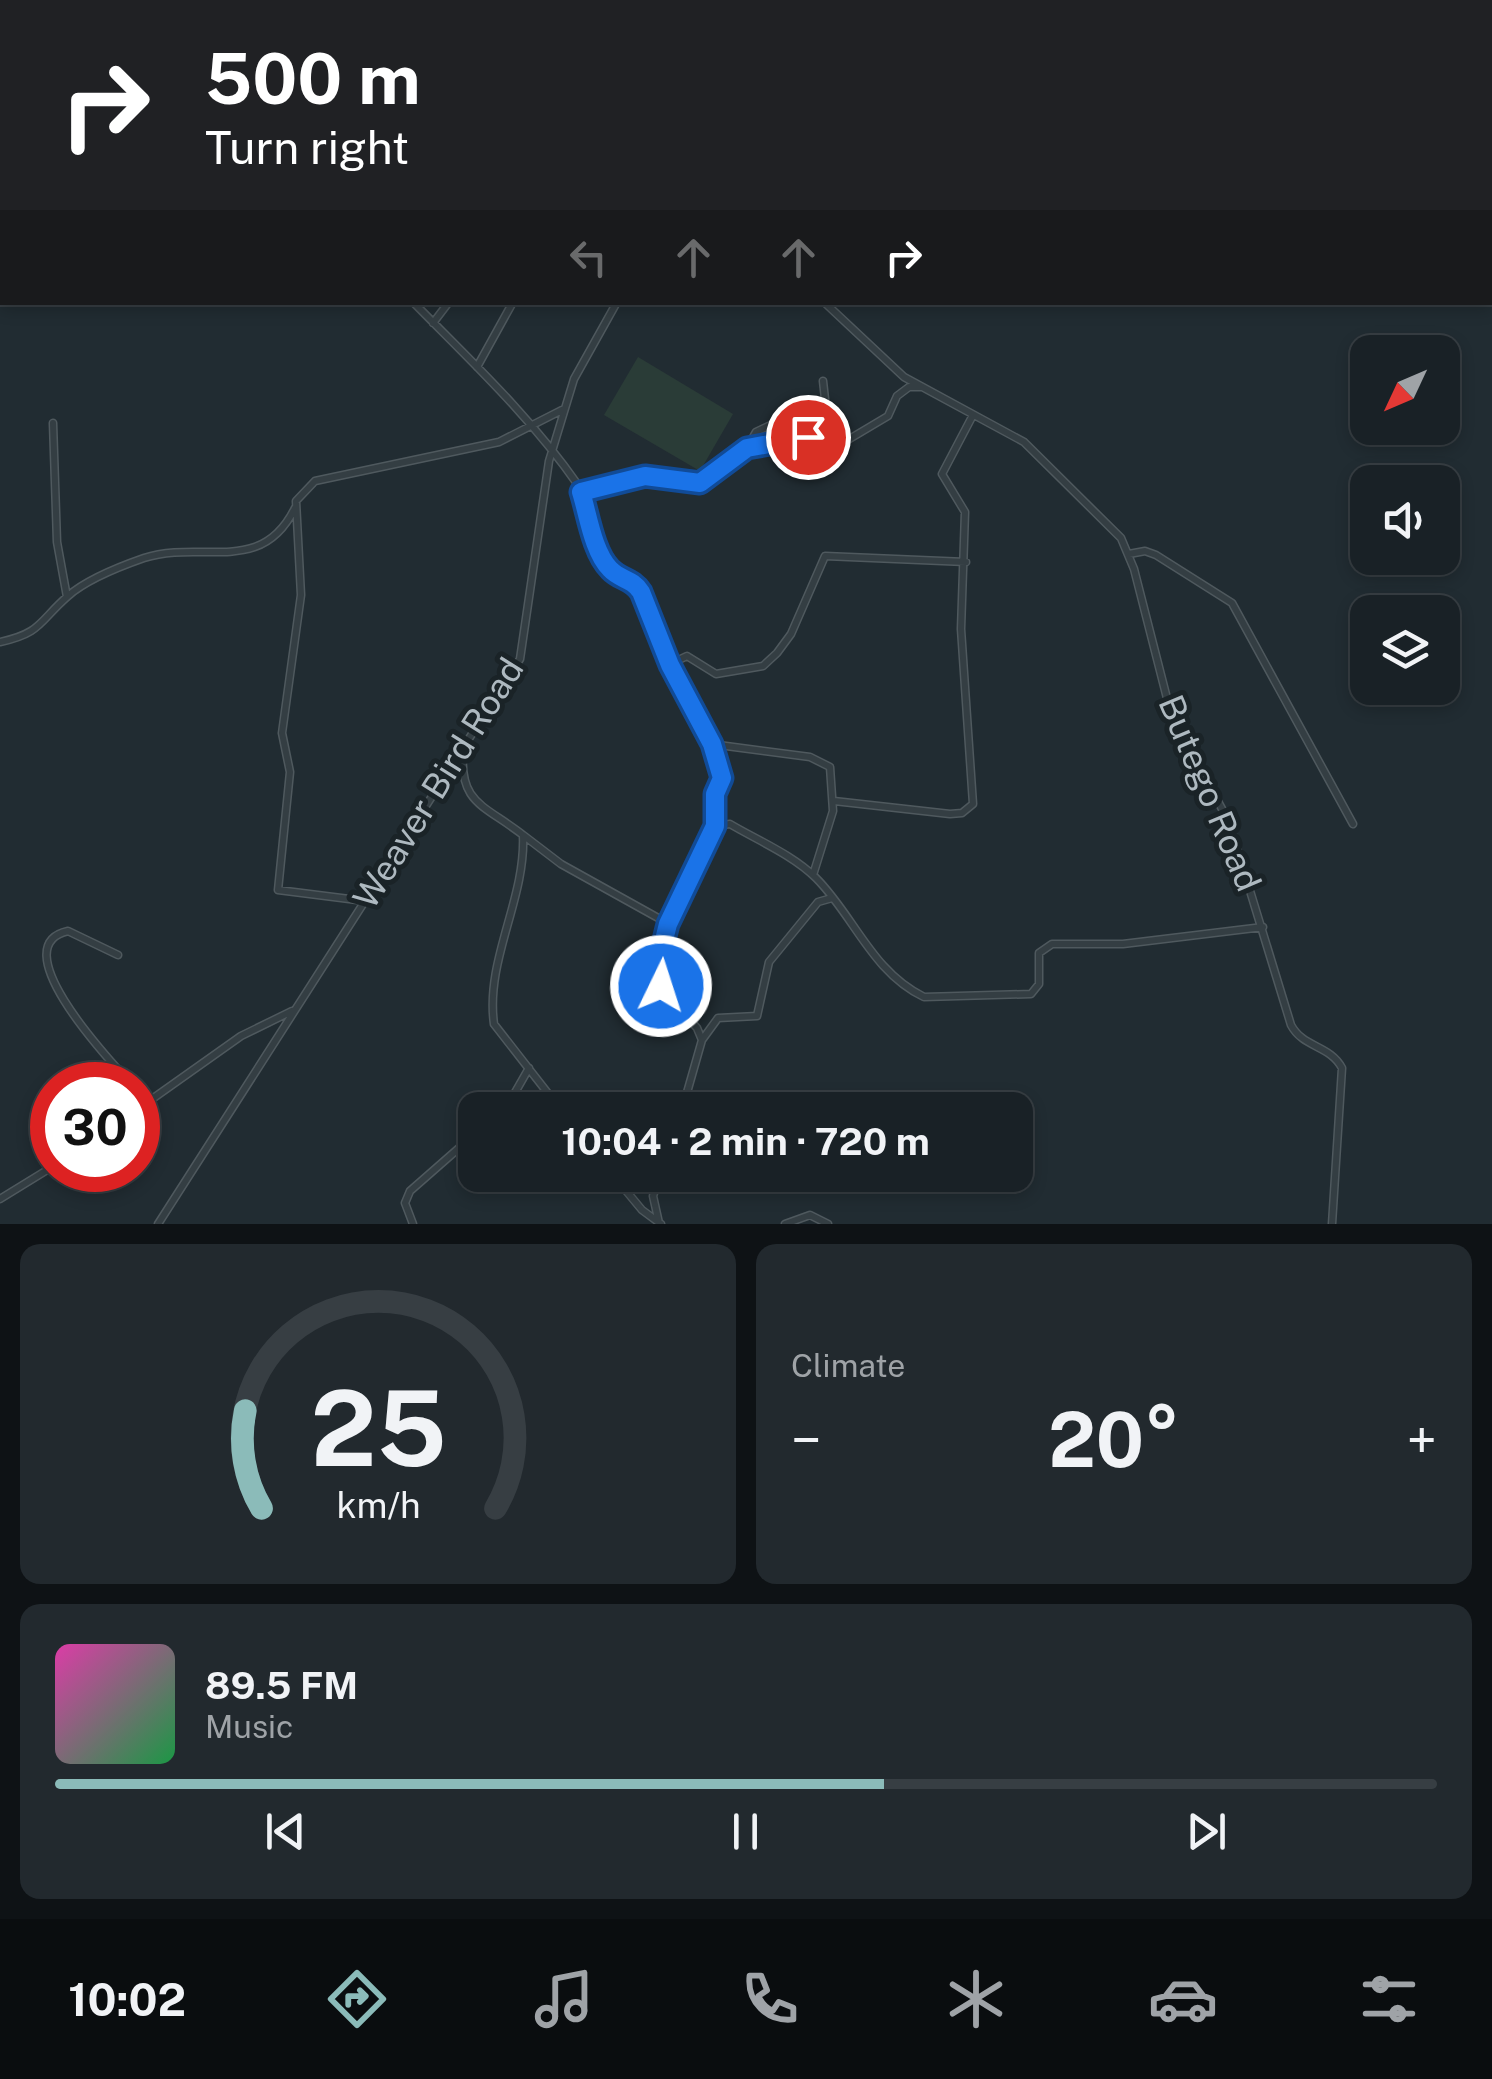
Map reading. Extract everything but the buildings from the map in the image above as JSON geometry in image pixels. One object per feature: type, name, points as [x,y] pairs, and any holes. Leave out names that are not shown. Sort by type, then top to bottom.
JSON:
[{"type":"street","points":[[416,305],[553,448],[581,492],[604,562],[616,574],[635,582],[670,664],[712,744],[722,778],[715,794],[715,826],[668,924],[659,960],[661,986],[697,1028],[702,1040]]},
{"type":"street","points":[[433,323],[447,305]]},
{"type":"street","points":[[477,367],[511,305]]},
{"type":"street","name":"Weaver Bird Road","points":[[158,1224],[520,658],[553,448],[590,347],[615,305]]},
{"type":"street","name":"Butego Road","points":[[827,305],[921,388],[1024,442],[1110,524],[1129,554],[1172,714],[1228,822],[1264,927],[1291,1026],[1302,1040],[1326,1050],[1342,1068],[1332,1224]]},
{"type":"street","points":[[581,492],[645,476],[700,483],[747,448],[756,432],[825,399],[823,381]]},
{"type":"street","points":[[747,448],[801,437],[846,442],[888,416],[896,396],[909,387],[921,388]]},
{"type":"street","points":[[0,642],[36,631],[66,597],[145,558],[181,551],[254,550],[279,533],[300,494],[316,482],[486,445],[564,410]]},
{"type":"street","points":[[834,801],[950,814],[962,813],[973,804],[961,630],[965,512],[942,474],[972,415]]},
{"type":"street","points":[[54,423],[58,542],[66,597]]},
{"type":"street","points":[[295,507],[302,541],[301,595],[282,733],[290,772],[278,887],[283,892],[366,901]]},
{"type":"street","points":[[1129,554],[1156,555],[1232,603],[1353,824]]},
{"type":"street","points":[[670,664],[688,656],[716,674],[763,666],[791,634],[825,556],[966,562]]},
{"type":"street","points":[[712,744],[822,761],[832,774],[834,801],[814,875]]},
{"type":"street","points":[[464,748],[462,784],[469,796],[561,864],[668,924]]},
{"type":"street","points":[[718,811],[730,824],[814,875],[874,957],[917,993],[933,998],[1031,994],[1039,984],[1039,952],[1052,944],[1123,944],[1264,927]]},
{"type":"street","points":[[715,826],[730,824]]},
{"type":"street","points":[[523,835],[522,874],[492,1009],[494,1024],[547,1092]]},
{"type":"street","points":[[687,1092],[702,1040],[718,1018],[756,1016],[766,967],[818,902],[822,885]]},
{"type":"street","points":[[818,902],[833,898]]},
{"type":"street","points":[[114,1062],[54,986],[47,962],[53,941],[68,931],[118,955]]},
{"type":"street","points":[[160,1093],[241,1036],[294,1010]]},
{"type":"street","points":[[516,1092],[529,1068]]},
{"type":"street","points":[[413,1224],[405,1203],[410,1192],[458,1149]]},
{"type":"street","points":[[0,1199],[30,1181]]},
{"type":"street","points":[[627,1192],[659,1223]]},
{"type":"street","points":[[654,1192],[659,1223]]},
{"type":"street","points":[[785,1224],[810,1214],[828,1224]]},
{"type":"green space","points":[[638,357],[733,414],[700,471],[604,415]]},
{"type":"route","points":[[661,986],[659,960],[668,924],[715,826],[715,794],[722,778],[712,744],[670,665],[641,592],[635,582],[616,574],[604,562],[581,492],[645,476],[700,483],[747,448],[808,437]]}]
